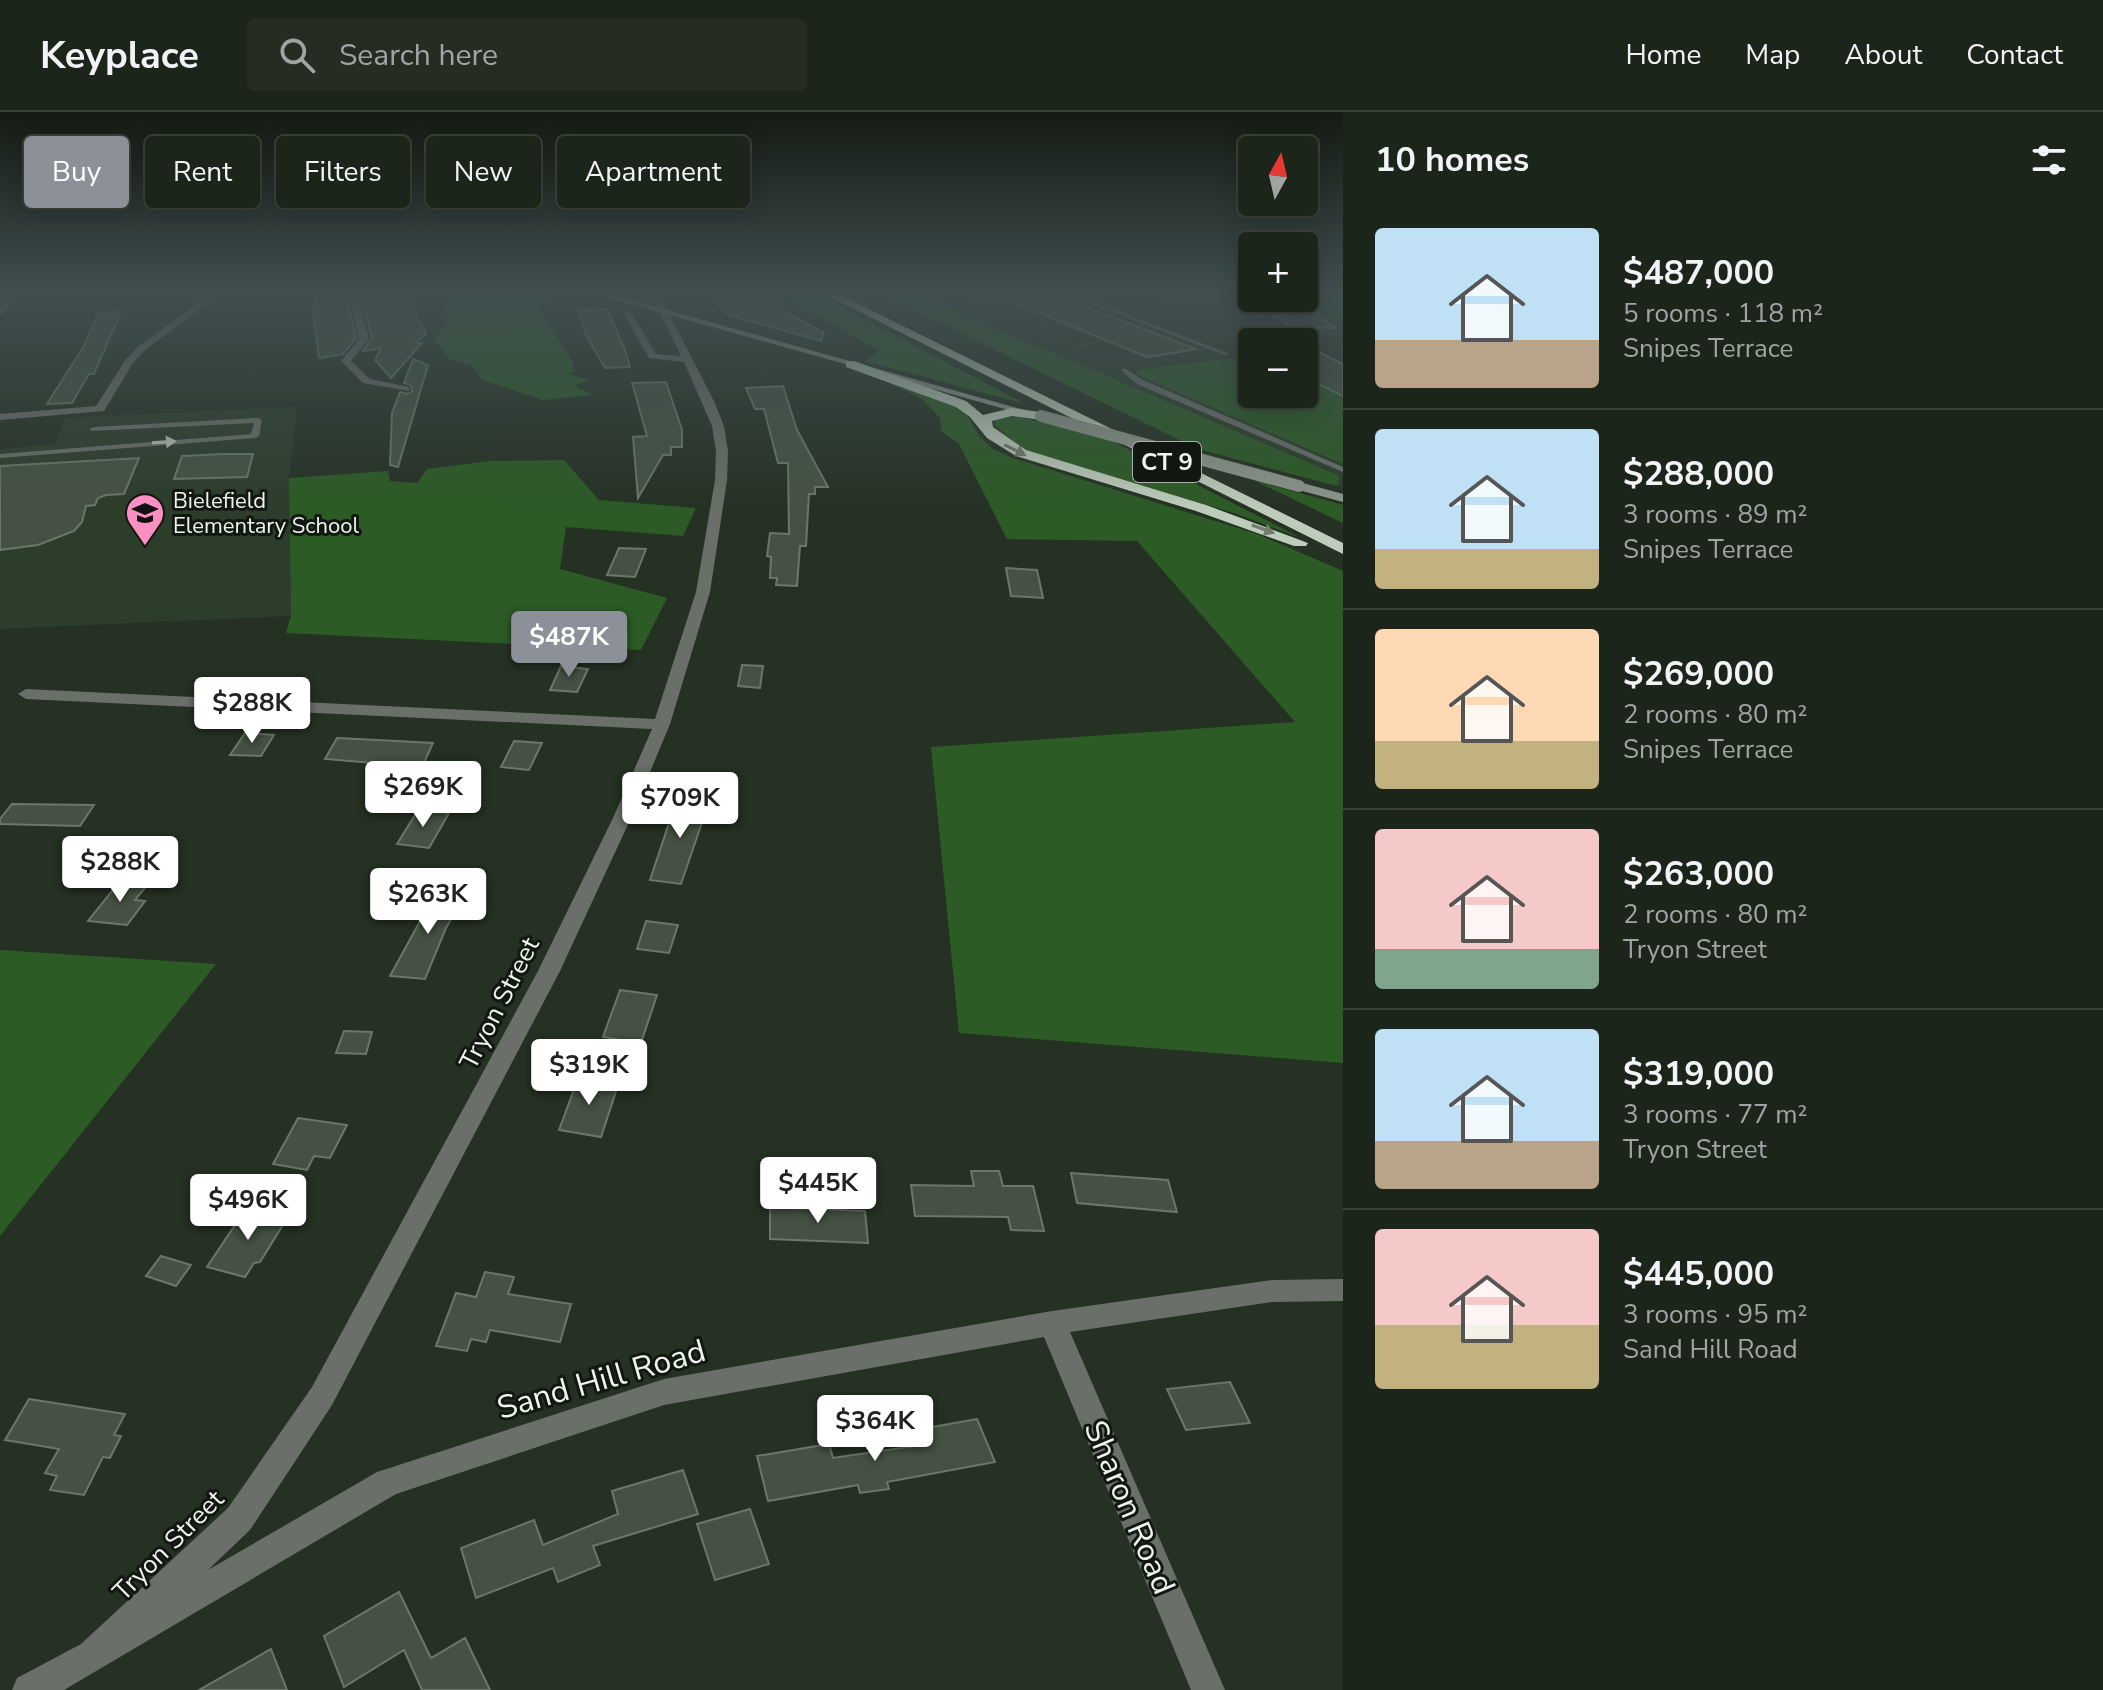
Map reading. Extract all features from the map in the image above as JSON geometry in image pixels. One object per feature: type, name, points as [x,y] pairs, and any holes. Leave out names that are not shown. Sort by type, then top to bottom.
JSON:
[{"type":"highway","points":[[850,364],[961,404],[1009,447],[1038,460],[1234,518],[1343,562]]},
{"type":"highway","name":"CT 9","points":[[969,364],[1343,549]]},
{"type":"highway","name":"CT 9","points":[[992,364],[1343,534]]},
{"type":"highway","points":[[986,428],[985,420],[992,415],[1012,412],[1041,416]]},
{"type":"main road","points":[[850,364],[1343,498]]},
{"type":"street","points":[[0,417],[100,409],[127,364]]},
{"type":"street","points":[[349,364],[367,381],[405,389]]},
{"type":"street","name":"Tryon Street","points":[[93,1656],[239,1519],[322,1396],[549,971],[622,818],[662,724],[703,592],[721,480],[722,451],[718,426],[689,364]]},
{"type":"street","points":[[26,694],[662,724]]},
{"type":"street","name":"Sand Hill Road","points":[[29,1690],[93,1656],[388,1482],[664,1392],[1052,1323],[1272,1291],[1343,1290]]},
{"type":"street","name":"Sharon Road","points":[[1052,1323],[1208,1690]]},
{"type":"lane","points":[[1124,370],[1140,382],[1343,470]]},
{"type":"lane","points":[[87,447],[100,409]]},
{"type":"lane","points":[[0,456],[255,436],[258,420],[94,429]]},
{"type":"shaded area","points":[[1078,364],[1238,364],[1238,408],[1318,408],[1318,364],[1343,364],[1343,488],[1337,486],[1340,476]]},
{"type":"shaded area","name":"Bielefield Elementary School","points":[[297,407],[289,479],[291,616],[0,629],[0,449],[55,444],[65,418]]},
{"type":"green space","points":[[465,364],[573,364],[575,370],[569,374],[588,380],[575,386],[594,395],[542,400],[482,380],[473,366]]},
{"type":"green space","points":[[875,364],[949,364],[1025,404]]},
{"type":"green space","points":[[1024,364],[1078,364],[1340,476],[1337,486],[1198,449]]},
{"type":"green space","points":[[1187,364],[1238,364],[1238,408],[1318,408],[1318,384],[1343,396],[1343,464],[1136,374],[1137,370]]},
{"type":"green space","points":[[889,383],[957,407],[993,449],[1013,458],[1257,534],[1343,571],[1343,1063],[959,1033],[931,747],[1295,722],[1137,541],[1007,539],[959,444],[941,431],[940,418],[922,399]]},
{"type":"green space","points":[[1017,416],[1112,441],[1301,538],[1237,514],[1024,450],[994,425],[996,419]]},
{"type":"green space","points":[[564,460],[599,500],[696,508],[683,536],[566,527],[560,569],[667,598],[641,650],[286,633],[291,616],[289,478],[388,471],[390,481],[417,483],[427,469],[490,461]]},
{"type":"green space","points":[[1253,480],[1343,505],[1343,523]]},
{"type":"green space","points":[[0,950],[216,964],[0,1236]]},
{"type":"building","points":[[73,364],[99,364],[72,403],[47,404]]},
{"type":"building","points":[[378,364],[404,364],[391,378]]},
{"type":"building","points":[[411,364],[428,365],[398,467],[390,465],[392,413],[400,392],[408,394],[412,391],[411,385],[404,383]]},
{"type":"building","points":[[602,364],[629,364],[630,367],[605,368]]},
{"type":"building","points":[[1318,364],[1343,364],[1343,396],[1318,384]]},
{"type":"building","points":[[666,382],[682,430],[682,447],[671,447],[671,455],[663,455],[638,498],[633,437],[647,436],[632,383]]},
{"type":"building","points":[[783,386],[797,430],[828,487],[815,487],[815,494],[809,494],[806,546],[800,546],[797,586],[776,585],[777,578],[770,578],[771,557],[767,556],[770,533],[789,534],[788,463],[778,463],[764,409],[755,409],[746,388]]},
{"type":"building","points":[[253,454],[247,477],[174,479],[182,456]]},
{"type":"building","points":[[139,458],[124,494],[106,495],[98,498],[95,505],[86,506],[82,522],[74,531],[38,545],[0,550],[0,466]]},
{"type":"building","points":[[619,548],[646,549],[635,577],[607,575]]},
{"type":"building","points":[[1006,568],[1037,570],[1043,598],[1011,596]]},
{"type":"building","points":[[742,665],[763,666],[760,688],[738,686]]},
{"type":"building","points":[[561,666],[588,669],[577,692],[550,690]]},
{"type":"building","points":[[245,733],[274,735],[261,756],[230,755]]},
{"type":"building","points":[[337,738],[433,743],[422,767],[325,759]]},
{"type":"building","points":[[514,741],[542,743],[529,770],[501,767]]},
{"type":"building","points":[[678,796],[710,799],[681,884],[650,880]]},
{"type":"building","points":[[12,804],[94,805],[80,826],[0,824],[0,819]]},
{"type":"building","points":[[418,810],[449,813],[429,848],[397,844]]},
{"type":"building","points":[[120,881],[148,884],[135,900],[145,901],[127,925],[88,921]]},
{"type":"building","points":[[437,890],[466,893],[446,928],[425,979],[390,976]]},
{"type":"building","points":[[646,921],[678,925],[669,953],[637,949]]},
{"type":"building","points":[[620,990],[657,995],[641,1043],[603,1037]]},
{"type":"building","points":[[344,1031],[372,1032],[366,1054],[336,1053]]},
{"type":"building","points":[[579,1076],[619,1082],[601,1137],[559,1130]]},
{"type":"building","points":[[298,1118],[347,1125],[330,1158],[314,1156],[307,1170],[273,1164]]},
{"type":"building","points":[[971,1171],[999,1171],[1003,1186],[1033,1186],[1044,1231],[1011,1230],[1008,1217],[915,1216],[911,1185],[974,1186]]},
{"type":"building","points":[[1071,1173],[1168,1180],[1177,1212],[1077,1203]]},
{"type":"building","points":[[247,1207],[288,1217],[260,1262],[254,1263],[245,1277],[207,1267]]},
{"type":"building","points":[[770,1207],[865,1211],[868,1243],[770,1239]]},
{"type":"building","points":[[161,1256],[191,1265],[176,1286],[146,1276]]},
{"type":"building","points":[[485,1272],[514,1277],[508,1294],[571,1304],[560,1342],[490,1330],[486,1342],[471,1339],[467,1351],[436,1346],[456,1293],[476,1297]]},
{"type":"building","points":[[1230,1382],[1250,1423],[1186,1430],[1167,1389]]},
{"type":"building","points":[[29,1399],[125,1414],[114,1435],[121,1436],[110,1458],[103,1457],[84,1495],[50,1490],[57,1476],[45,1473],[59,1449],[5,1440]]},
{"type":"building","points":[[977,1419],[995,1462],[887,1482],[889,1489],[860,1493],[858,1485],[768,1501],[757,1456],[829,1444],[833,1458],[915,1446],[909,1431]]},
{"type":"building","points":[[683,1470],[698,1514],[593,1546],[600,1565],[558,1582],[553,1568],[476,1598],[461,1548],[534,1520],[543,1545],[618,1514],[612,1491]]},
{"type":"building","points":[[750,1509],[769,1564],[715,1580],[697,1524]]},
{"type":"building","points":[[399,1592],[431,1658],[465,1638],[490,1690],[422,1690],[404,1650],[344,1687],[324,1636]]},
{"type":"building","points":[[271,1649],[287,1690],[199,1690]]},
{"type":"place","name":"Bielefield Elementary School","points":[[145,547]]}]
